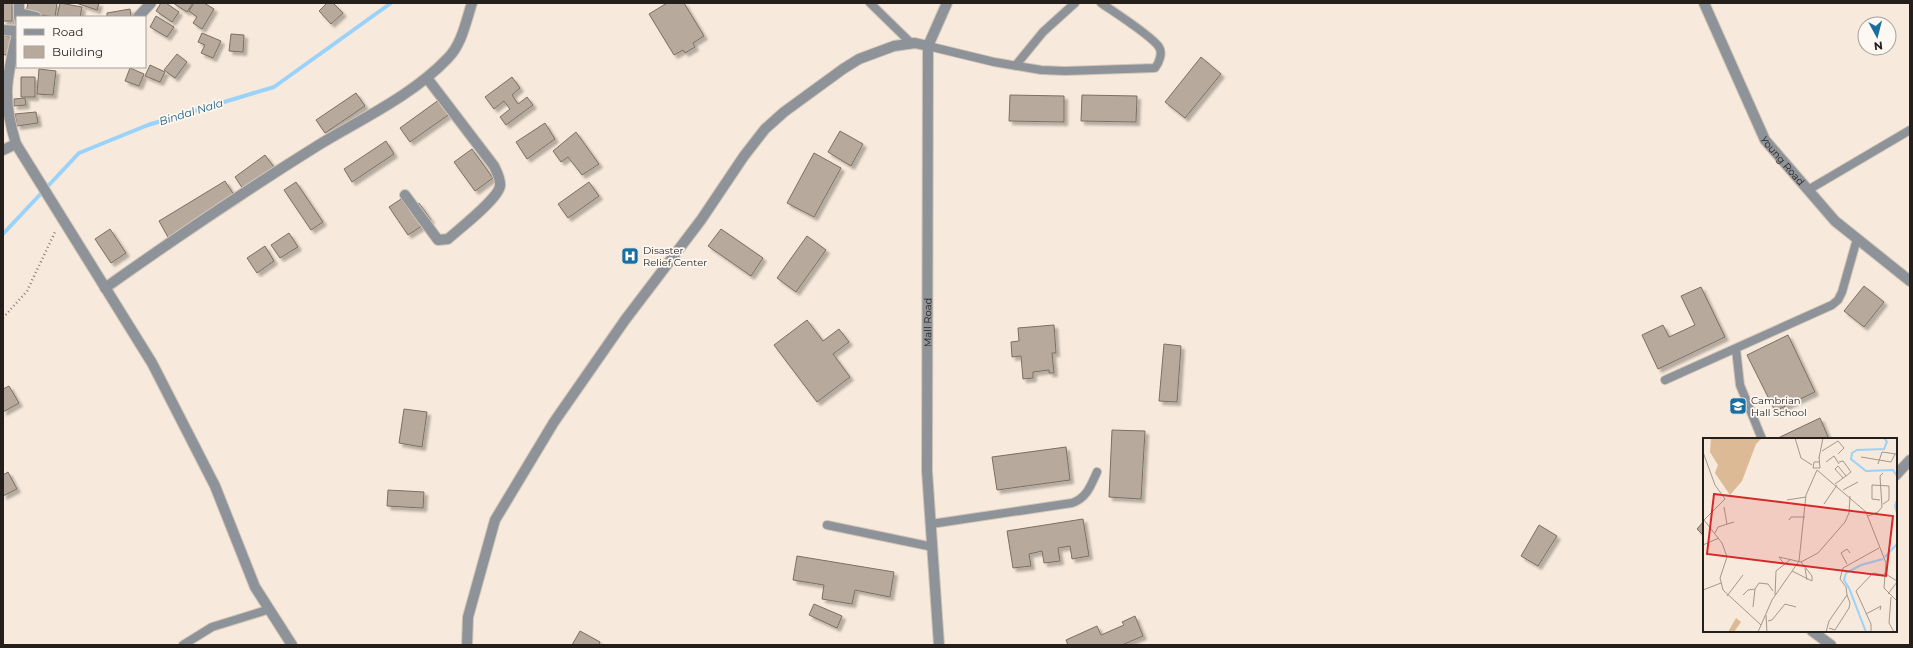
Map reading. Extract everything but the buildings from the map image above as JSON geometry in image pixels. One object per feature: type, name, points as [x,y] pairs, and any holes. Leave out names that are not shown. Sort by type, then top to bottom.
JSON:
[{"type":"street","points":[[139,16],[151,3]]},
{"type":"street","points":[[105,288],[172,240],[317,146],[378,110],[427,78],[449,57],[462,34],[472,3]]},
{"type":"street","name":"Mall Road","points":[[939,645],[927,471],[928,46],[947,3]]},
{"type":"street","name":"Young Road","points":[[1704,3],[1765,140],[1836,221],[1910,281]]},
{"type":"street","points":[[19,11],[33,16]]},
{"type":"street","points":[[3,30],[16,33]]},
{"type":"street","points":[[16,38],[8,74],[6,92],[7,110],[19,148],[152,363],[215,486],[254,587],[292,645]]},
{"type":"street","points":[[467,645],[468,617],[495,520],[554,422],[625,320],[701,220],[744,156],[765,130],[784,112],[859,59],[894,46],[911,42],[928,46]]},
{"type":"street","points":[[405,195],[438,240],[442,241],[448,239],[488,204],[497,194],[500,186],[498,174],[494,166],[427,78]]},
{"type":"street","points":[[3,150],[19,148]]},
{"type":"street","points":[[1897,475],[1910,460]]},
{"type":"street","points":[[1813,632],[1831,645]]},
{"type":"lane","points":[[870,3],[911,42]]},
{"type":"lane","points":[[1016,65],[1043,32],[1075,3]]},
{"type":"lane","points":[[928,46],[994,62],[1041,70],[1065,71],[1154,68],[1160,54],[1159,48],[1101,3]]},
{"type":"lane","points":[[1808,190],[1910,130]]},
{"type":"lane","points":[[1665,380],[1832,305],[1838,300],[1842,292],[1857,238]]},
{"type":"lane","points":[[1736,349],[1740,385],[1762,438]]},
{"type":"lane","points":[[931,524],[1072,503],[1081,500],[1089,489],[1097,472]]},
{"type":"lane","points":[[826,525],[933,547]]},
{"type":"lane","points":[[183,645],[212,627],[268,610]]},
{"type":"path","points":[[3,318],[27,291],[62,218]]},
{"type":"waterway","name":"Bindal Nala","points":[[3,234],[79,153],[148,125],[274,87],[391,3]]},
{"type":"place","name":"Disaster Relief Center","points":[[630,256]]},
{"type":"place","name":"Cambrian Hall School","points":[[1738,406]]}]
